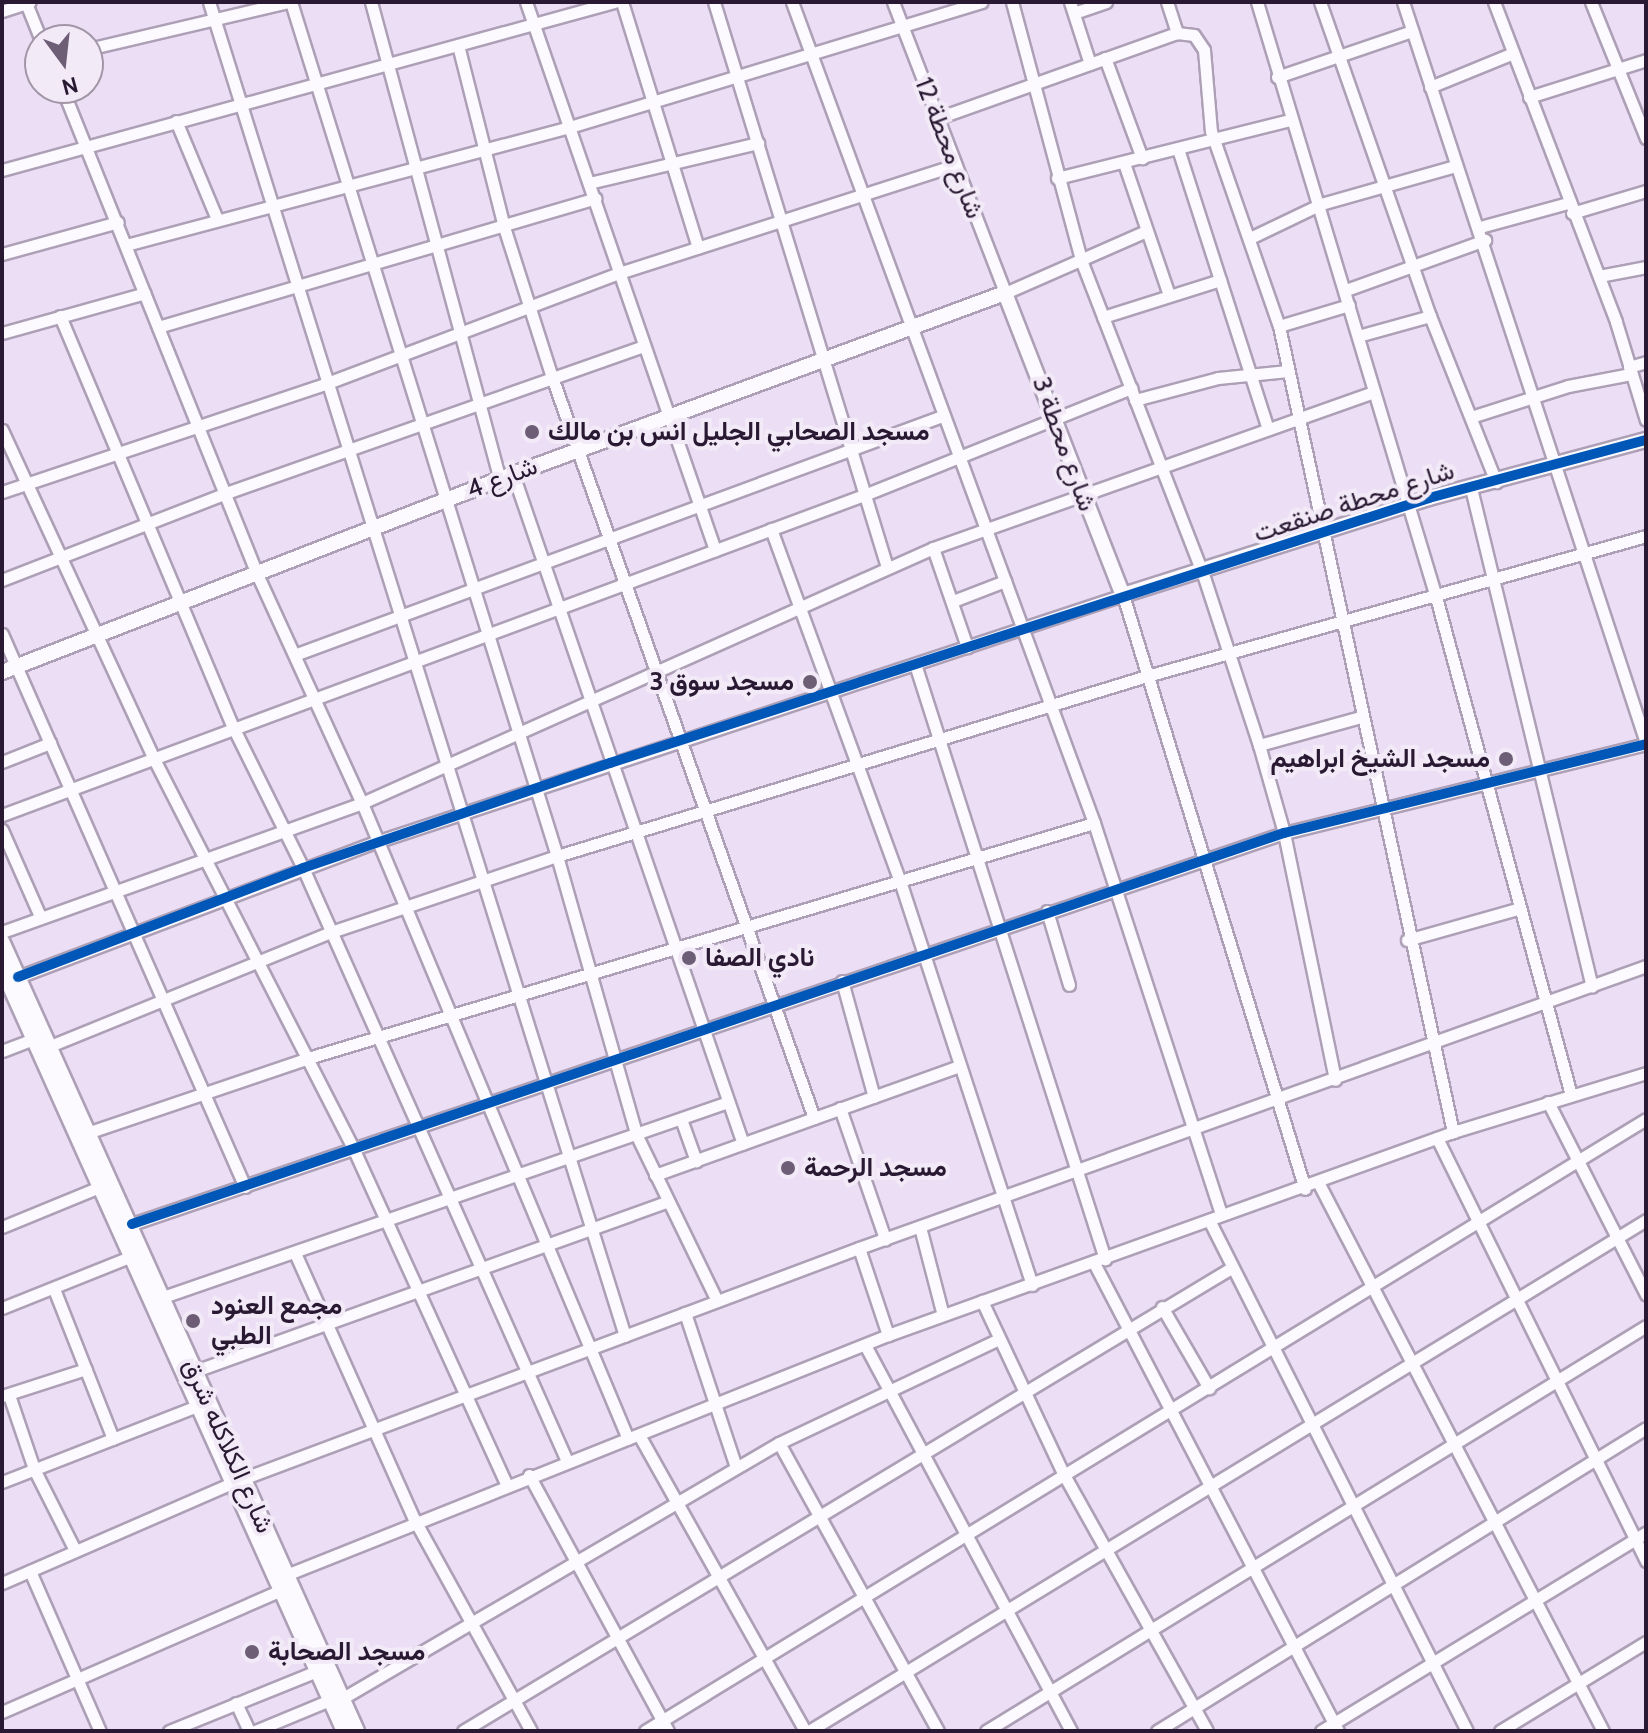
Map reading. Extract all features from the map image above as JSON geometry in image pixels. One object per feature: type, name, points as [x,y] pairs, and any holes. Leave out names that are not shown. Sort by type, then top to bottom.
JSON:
[{"type":"street","points":[[209,2],[244,102],[352,448],[517,997],[589,1231],[625,1336]]},
{"type":"street","points":[[104,45],[214,16],[290,2],[519,731],[637,1136],[666,1202],[717,1301]]},
{"type":"street","points":[[371,2],[436,246],[463,334],[479,403],[590,699],[672,948],[743,1144]]},
{"type":"street","points":[[526,2],[715,550]]},
{"type":"street","points":[[2,170],[312,80],[458,45],[614,2]]},
{"type":"street","points":[[622,2],[698,247]]},
{"type":"street","points":[[714,2],[758,143],[820,363],[887,567]]},
{"type":"street","points":[[794,2],[909,328],[1094,823],[1192,1133],[1231,1268],[1395,1582],[1467,1731]]},
{"type":"street","name":"شارع محطة 12","points":[[893,2],[1005,293]]},
{"type":"street","points":[[126,245],[274,203],[570,127],[981,2]]},
{"type":"street","points":[[1012,2],[1031,86],[1081,260],[1203,574],[1259,745],[1284,833],[1335,1080]]},
{"type":"street","points":[[1090,64],[1072,8],[1106,2]]},
{"type":"street","points":[[1167,2],[1177,33]]},
{"type":"street","points":[[1257,2],[1290,120],[1321,204],[1371,393],[1436,597],[1543,1006],[1571,1095]]},
{"type":"street","points":[[1320,2],[1387,185],[1430,316],[1496,482]]},
{"type":"street","points":[[132,1224],[354,1150],[486,1101],[920,952],[1284,833],[1646,743],[1485,240],[1455,166],[1403,2]]},
{"type":"street","points":[[1494,2],[1570,208],[1599,276],[1646,420]]},
{"type":"street","points":[[1591,2],[1646,138]]},
{"type":"street","points":[[2,11],[28,3],[35,24]]},
{"type":"street","points":[[1277,77],[1412,31]]},
{"type":"street","points":[[938,118],[1177,33],[1194,35],[1204,50],[1214,144],[1279,326],[1344,622],[1429,1045],[1453,1132]]},
{"type":"street","points":[[458,45],[504,227],[552,377],[683,740],[814,1118]]},
{"type":"street","points":[[1430,87],[1511,54]]},
{"type":"street","points":[[1105,58],[1142,158]]},
{"type":"street","points":[[1529,97],[1646,60]]},
{"type":"street","points":[[69,104],[198,425],[229,492],[257,574],[297,654],[362,803],[589,1347],[633,1437],[676,1502],[718,1581],[807,1731],[1109,1552],[1646,1220]]},
{"type":"street","points":[[1057,178],[1214,144],[1290,120]]},
{"type":"street","points":[[176,121],[217,219]]},
{"type":"street","points":[[589,183],[758,143]]},
{"type":"street","points":[[1179,152],[1268,429]]},
{"type":"street","points":[[1124,163],[1169,295]]},
{"type":"street","points":[[2,492],[401,357],[619,273],[862,198],[955,165]]},
{"type":"street","points":[[1250,238],[1321,204],[1455,166]]},
{"type":"street","points":[[1480,227],[1646,191]]},
{"type":"street","points":[[158,327],[595,198]]},
{"type":"street","points":[[2,254],[118,222]]},
{"type":"street","points":[[1005,293],[1146,231]]},
{"type":"street","points":[[1346,290],[1485,240]]},
{"type":"street","points":[[1599,276],[1646,267]]},
{"type":"street","points":[[1103,317],[1220,280]]},
{"type":"street","points":[[2,333],[145,293]]},
{"type":"street","name":"شارع 4","points":[[2,672],[506,476],[1005,293]]},
{"type":"street","name":"شارع محطة 3","points":[[1005,293],[1057,418],[1082,496],[1123,595]]},
{"type":"street","points":[[1279,326],[1349,305]]},
{"type":"street","points":[[60,316],[183,601],[234,729],[303,868],[567,1461]]},
{"type":"street","points":[[1358,336],[1430,316]]},
{"type":"street","points":[[2,580],[229,492],[644,346]]},
{"type":"street","points":[[1471,417],[1533,396],[1630,370],[1646,362]]},
{"type":"street","points":[[2,815],[416,664],[487,633],[864,495],[957,455],[1057,418],[1133,394],[1288,371]]},
{"type":"street","points":[[2,932],[114,889],[206,860],[362,803],[448,767],[519,731],[798,604],[983,528],[1162,469],[1371,393]]},
{"type":"street","points":[[297,654],[403,619],[699,504],[942,416]]},
{"type":"street","points":[[2,430],[155,761],[260,959],[388,1221],[506,1483]]},
{"type":"street","name":"شارع محطة صنقعت","points":[[1123,595],[1203,574],[1407,505],[1646,440]]},
{"type":"street","points":[[1471,488],[1592,987]]},
{"type":"street","points":[[771,529],[900,881],[957,1067],[1032,1285]]},
{"type":"street","points":[[50,1046],[260,959],[403,905],[1147,676],[1646,536]]},
{"type":"street","points":[[933,548],[967,647]]},
{"type":"street","points":[[953,601],[1005,581]]},
{"type":"street","points":[[18,977],[376,842],[1123,595],[1305,1189]]},
{"type":"street","points":[[2,634],[245,1187]]},
{"type":"street","points":[[915,664],[981,856],[997,927],[1100,1261],[1169,1413],[1253,1565],[1336,1727]]},
{"type":"street","points":[[1259,745],[1361,717]]},
{"type":"street","points":[[2,762],[50,743]]},
{"type":"street","points":[[90,1132],[308,1058],[451,1018],[672,948],[1094,823]]},
{"type":"street","points":[[2,830],[40,916]]},
{"type":"street","points":[[1407,940],[1517,909]]},
{"type":"street","points":[[1047,911],[1069,985]]},
{"type":"street","name":"شارع الكلاكله شرق","points":[[2,941],[132,1224],[317,1671],[357,1731]]},
{"type":"street","points":[[2,1583],[237,1481],[589,1347],[859,1248],[1192,1133],[1646,966]]},
{"type":"street","name":"شارع الكلاكله شرق","points":[[2,969],[102,1186],[197,1406],[286,1575],[336,1699],[344,1731]]},
{"type":"street","points":[[842,981],[874,1097]]},
{"type":"street","points":[[2,1051],[34,1039]]},
{"type":"street","points":[[655,1175],[957,1067]]},
{"type":"street","points":[[286,1575],[414,1519],[633,1437],[888,1335],[1319,1184],[1453,1132],[1646,1073]]},
{"type":"street","points":[[163,1297],[637,1136],[728,1102]]},
{"type":"street","points":[[1548,1102],[1646,1294]]},
{"type":"street","points":[[840,1108],[885,1239]]},
{"type":"street","points":[[681,1119],[696,1161]]},
{"type":"street","points":[[645,1731],[666,1726],[764,1658],[1063,1473],[1169,1413],[1372,1283],[1646,1119]]},
{"type":"street","points":[[1437,1138],[1555,1381],[1641,1536],[1646,1561]]},
{"type":"street","points":[[1319,1184],[1576,1685],[1603,1731]]},
{"type":"street","points":[[2,1227],[102,1186]]},
{"type":"street","points":[[195,1371],[666,1202]]},
{"type":"street","points":[[920,1227],[943,1315]]},
{"type":"street","points":[[859,1248],[888,1335]]},
{"type":"street","points":[[295,1253],[377,1428],[414,1519],[531,1731]]},
{"type":"street","points":[[2,1308],[132,1256]]},
{"type":"street","points":[[463,1731],[819,1521],[924,1452],[1024,1395],[1129,1327],[1231,1268]]},
{"type":"street","points":[[54,1289],[113,1439]]},
{"type":"street","points":[[982,1301],[1063,1473],[1155,1629],[1207,1731]]},
{"type":"street","points":[[1162,1307],[1209,1388]]},
{"type":"street","points":[[685,1313],[736,1467]]},
{"type":"street","points":[[986,1731],[1155,1629],[1453,1440],[1646,1326]]},
{"type":"street","points":[[236,1703],[252,1731],[336,1699],[779,1443],[999,1339]]},
{"type":"street","points":[[865,1345],[969,1533],[1071,1731]]},
{"type":"street","points":[[75,1550],[34,1469],[6,1397],[86,1369]]},
{"type":"street","points":[[2,1482],[197,1406]]},
{"type":"street","points":[[1157,1731],[1646,1428]]},
{"type":"street","points":[[779,1443],[819,1521],[938,1731]]},
{"type":"street","points":[[529,1475],[666,1726]]},
{"type":"street","points":[[1321,1731],[1336,1727],[1434,1664],[1537,1604],[1641,1536]]},
{"type":"street","points":[[30,1571],[100,1731]]},
{"type":"street","points":[[2,1712],[281,1590]]},
{"type":"street","points":[[1500,1731],[1646,1642]]},
{"type":"street","points":[[169,1731],[317,1671]]},
{"type":"cycle path","points":[[18,977],[303,868],[610,763],[1429,498],[1646,440]]},
{"type":"cycle path","points":[[132,1224],[1284,833],[1646,744]]},
{"type":"place","name":"مسجد الصحابي الجليل انس بن مالك","points":[[532,432]]},
{"type":"place","name":"مسجد سوق 3","points":[[810,682]]},
{"type":"place","name":"مسجد الشيخ ابراهيم","points":[[1506,759]]},
{"type":"place","name":"نادي الصفا","points":[[689,958]]},
{"type":"place","name":"مسجد الرحمة","points":[[788,1168]]},
{"type":"place","name":"مجمع العنود الطبي","points":[[193,1321]]},
{"type":"place","name":"مسجد الصحابة","points":[[252,1652]]}]
